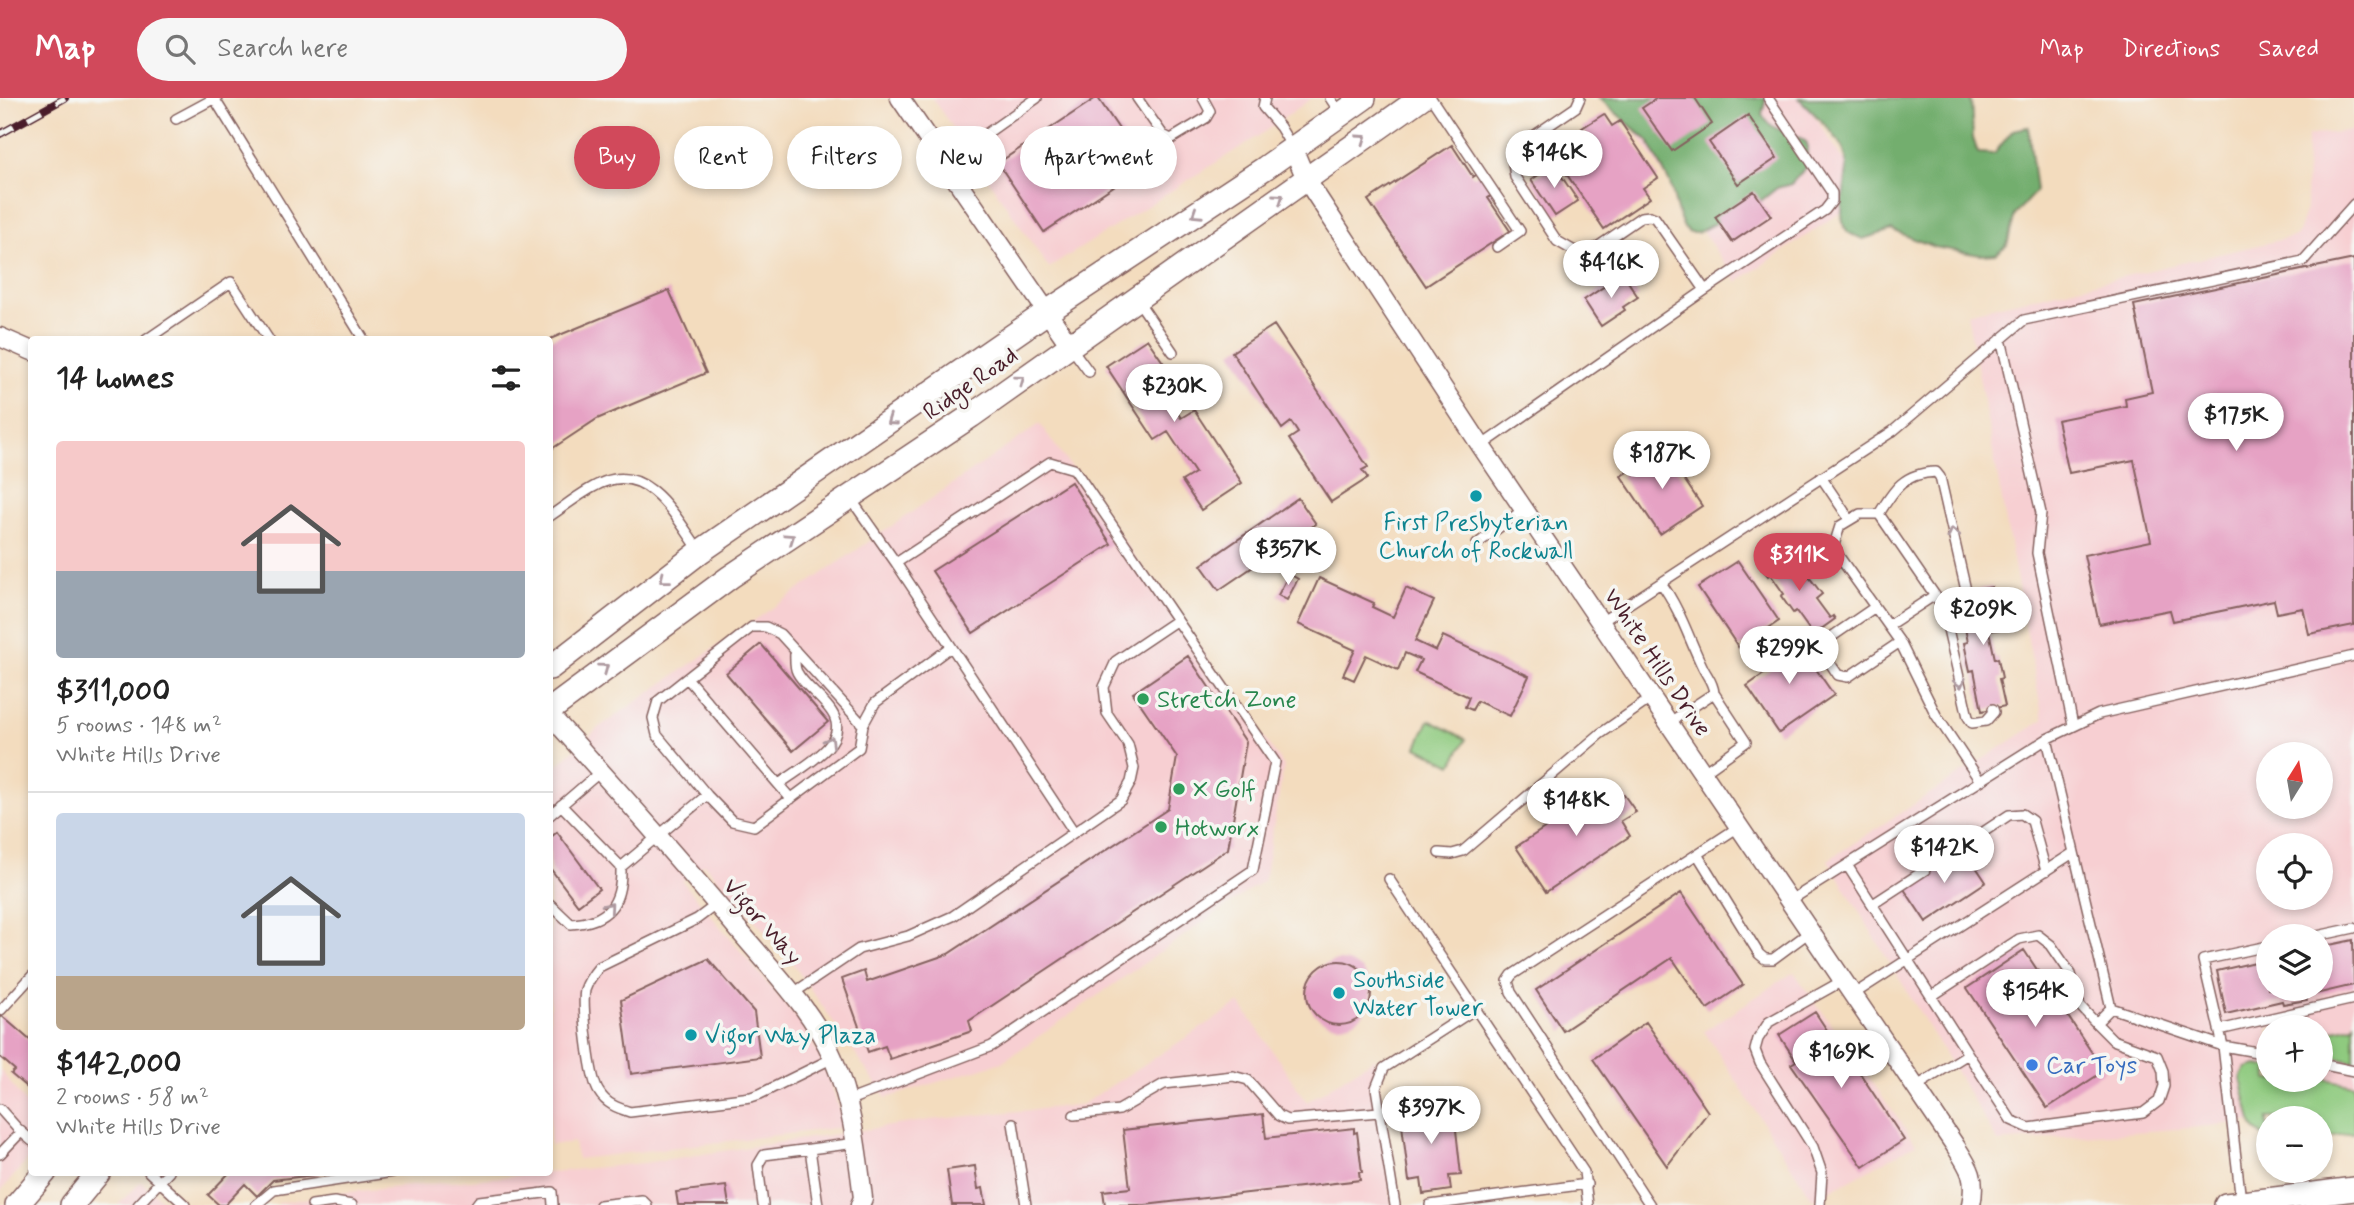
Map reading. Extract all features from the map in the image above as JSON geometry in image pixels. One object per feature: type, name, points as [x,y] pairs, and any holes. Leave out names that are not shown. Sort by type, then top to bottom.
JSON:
[{"type":"main road","name":"Ridge Road","points":[[553,665],[701,551],[1047,312],[1293,148],[1336,106],[1364,98]]},
{"type":"main road","name":"Ridge Road","points":[[553,708],[730,578],[971,416],[1069,344],[1421,98]]},
{"type":"main road","points":[[17,1205],[42,1176]]},
{"type":"main road","points":[[72,1205],[96,1176]]},
{"type":"main road","points":[[2234,1204],[2354,1189]]},
{"type":"street","points":[[900,98],[919,126]]},
{"type":"street","name":"White Hills Drive","points":[[1293,148],[1306,179],[1481,446],[1965,1160],[1975,1187],[1971,1205]]},
{"type":"street","points":[[963,189],[1069,344]]},
{"type":"street","points":[[0,337],[28,349]]},
{"type":"street","name":"Vigor Way","points":[[553,718],[717,904],[792,993],[821,1033],[833,1058],[847,1101],[857,1143],[864,1203]]},
{"type":"lane","points":[[176,119],[215,98],[362,336]]},
{"type":"lane","points":[[997,126],[1037,98]]},
{"type":"lane","points":[[1137,98],[1163,135],[1171,139],[1206,118],[1210,111],[1203,98]]},
{"type":"lane","points":[[1265,98],[1263,107],[1293,148]]},
{"type":"lane","points":[[1431,98],[1520,231],[1497,247]]},
{"type":"lane","points":[[1580,98],[1576,107],[1516,148],[1513,163],[1516,177],[1557,241],[1576,252],[1593,250],[1641,217],[1650,216],[1655,218],[1705,290]]},
{"type":"lane","points":[[1481,446],[1825,210],[1832,201],[1832,194],[1768,98]]},
{"type":"lane","points":[[1601,622],[1893,431],[2024,320],[2303,261],[2354,204]]},
{"type":"lane","points":[[152,336],[231,282],[266,336]]},
{"type":"lane","points":[[1136,298],[1173,352]]},
{"type":"lane","points":[[2001,339],[2041,513],[2037,553],[2073,725]]},
{"type":"lane","points":[[1069,344],[1089,372]]},
{"type":"lane","points":[[847,1101],[992,1046],[1253,870],[1275,762],[1074,469],[1050,462],[896,563]]},
{"type":"lane","points":[[1879,514],[1894,489],[1902,482],[1924,472],[1936,472],[1941,477],[1968,599]]},
{"type":"lane","points":[[1821,477],[1850,520]]},
{"type":"lane","points":[[553,514],[604,482],[623,478],[643,482],[659,495],[701,551]]},
{"type":"lane","points":[[850,498],[1074,832]]},
{"type":"lane","points":[[1477,544],[1524,509]]},
{"type":"lane","points":[[1879,514],[1860,514],[1840,526],[1833,548],[1900,642],[1936,715],[1980,781]]},
{"type":"lane","points":[[1879,514],[1943,607],[1968,717],[1972,723],[1986,721],[1994,712],[1993,709]]},
{"type":"lane","points":[[1661,583],[1674,601],[1704,670],[1713,683],[1714,693],[1746,742],[1704,772]]},
{"type":"lane","points":[[1888,625],[1935,595]]},
{"type":"lane","points":[[1875,607],[1824,642],[1822,651],[1838,675],[1848,677],[1900,642]]},
{"type":"lane","points":[[792,993],[859,949],[908,936],[953,916],[1121,800],[1131,782],[1134,768],[1128,744],[1107,713],[1104,687],[1116,661],[1177,620]]},
{"type":"lane","points":[[863,725],[780,634],[766,626],[752,627],[658,701],[653,718],[657,735],[732,821],[754,826],[859,748],[863,725],[875,703],[951,647]]},
{"type":"lane","points":[[779,784],[825,750],[833,740],[836,728],[833,713],[796,671],[795,650]]},
{"type":"lane","points":[[1791,900],[2073,725],[2099,714],[2354,656]]},
{"type":"lane","points":[[687,678],[791,799]]},
{"type":"lane","points":[[1670,722],[1714,693]]},
{"type":"lane","points":[[1438,853],[1452,855],[1463,851],[1600,734],[1653,697]]},
{"type":"lane","points":[[2047,739],[2111,1008]]},
{"type":"lane","points":[[553,812],[600,772]]},
{"type":"lane","points":[[553,907],[571,924],[599,919],[619,894],[621,867],[707,794]]},
{"type":"lane","points":[[561,805],[621,867]]},
{"type":"lane","points":[[1938,862],[2009,815],[2022,814],[2032,821],[2046,871]]},
{"type":"lane","points":[[1650,1205],[1519,1003],[1508,981],[1512,975],[1740,826]]},
{"type":"lane","points":[[1819,1205],[1822,1173],[1813,1147],[1755,1050],[1758,1039],[1769,1023],[1909,960],[2073,853]]},
{"type":"lane","points":[[1697,854],[1759,954],[1765,959],[1773,959],[1811,931]]},
{"type":"lane","points":[[1847,865],[2011,1120],[2029,1128],[2143,1113],[2159,1101],[2164,1086],[2163,1071],[2157,1056],[2113,1040],[2096,1023],[2080,1006],[2071,974],[2051,945],[2038,935],[2019,939],[1932,996]]},
{"type":"lane","points":[[1873,904],[1925,870]]},
{"type":"lane","points":[[1389,879],[1584,1172],[1588,1205]]},
{"type":"lane","points":[[717,904],[697,919],[598,967],[590,978],[584,1000],[593,1079],[599,1093],[618,1108],[630,1112],[751,1097],[833,1058]]},
{"type":"lane","points":[[2333,933],[2354,928]]},
{"type":"lane","points":[[2234,1204],[2223,1046],[2203,960],[2256,949]]},
{"type":"lane","points":[[1,1010],[28,980]]},
{"type":"lane","points":[[2219,1030],[2354,999]]},
{"type":"lane","points":[[1395,1205],[1376,1088],[1384,1068],[1476,1008]]},
{"type":"lane","points":[[2096,1023],[2111,1008]]},
{"type":"lane","points":[[2111,1008],[2223,1046],[2256,1052]]},
{"type":"lane","points":[[1917,1086],[1968,1054]]},
{"type":"lane","points":[[2333,1066],[2354,1070]]},
{"type":"lane","points":[[1074,1115],[1119,1110],[1164,1084],[1233,1076],[1248,1080],[1279,1116],[1287,1120],[1379,1112]]},
{"type":"lane","points":[[0,1109],[28,1138]]},
{"type":"lane","points":[[1013,1123],[1026,1205]]},
{"type":"lane","points":[[0,1154],[21,1132]]},
{"type":"lane","points":[[763,1205],[758,1165],[764,1155],[857,1143]]},
{"type":"lane","points":[[810,1149],[818,1205]]},
{"type":"lane","points":[[153,1176],[185,1205]]},
{"type":"lane","points":[[138,1205],[165,1176]]},
{"type":"lane","points":[[256,1205],[274,1190],[367,1176]]},
{"type":"lane","points":[[1430,1205],[1490,1201],[1587,1184]]},
{"type":"lane","points":[[476,1205],[479,1201],[552,1192],[553,1205]]},
{"type":"lane","points":[[600,1205],[642,1200],[647,1205]]},
{"type":"lane","points":[[312,1205],[334,1202],[352,1205]]},
{"type":"shaded area","points":[[932,98],[1312,98],[1263,133],[1177,187],[1177,126],[1020,126],[1020,189],[1174,189],[1049,268],[995,189],[1006,189],[1006,126],[951,126]]},
{"type":"shaded area","points":[[1612,98],[1802,98],[1867,195],[1737,282]]},
{"type":"shaded area","points":[[2354,130],[2354,1110],[2333,1112],[2333,1106],[2256,1106],[2256,1121],[1998,1142],[1828,860],[2043,720],[1967,313],[2297,236],[2306,209],[2307,136]]},
{"type":"shaded area","points":[[1040,424],[1284,766],[1264,880],[1002,1062],[886,1098],[789,958],[704,864],[682,881],[801,1023],[825,1066],[845,1127],[577,1159],[574,1142],[553,1145],[553,769],[598,728]]},
{"type":"shaded area","points":[[1794,972],[1916,1144],[1813,1200],[1704,1031]]},
{"type":"shaded area","points":[[1240,1003],[1307,1102],[1375,1058],[1392,1205],[277,1205],[338,1193],[511,1176],[553,1176],[553,1172],[644,1163],[930,1120],[1081,1105]]},
{"type":"shaded area","points":[[0,1069],[28,1107],[28,1159],[0,1192]]},
{"type":"shaded area","points":[[141,1182],[167,1205],[118,1205]]},
{"type":"green space","points":[[1599,98],[1766,98],[1762,114],[1767,121],[1807,143],[1807,166],[1791,184],[1777,188],[1739,218],[1717,222],[1697,233],[1689,233],[1678,214],[1670,183],[1648,141]]},
{"type":"green space","points":[[1799,98],[1971,98],[1973,138],[1978,153],[1994,154],[2013,130],[2028,127],[2036,191],[2015,214],[2007,245],[1995,254],[1980,255],[1934,247],[1892,230],[1863,239],[1849,233],[1842,216],[1846,157],[1832,133]]},
{"type":"green space","points":[[1429,720],[1466,739],[1452,765],[1417,747]]},
{"type":"green space","points":[[2354,1023],[2354,1061],[2333,1057],[2333,1030],[2352,1026]]},
{"type":"green space","points":[[2256,1065],[2256,1092],[2333,1092],[2333,1081],[2354,1085],[2354,1133],[2333,1136],[2333,1106],[2256,1106],[2256,1130],[2251,1121],[2241,1078],[2246,1068]]},
{"type":"building","points":[[1098,98],[1117,126],[1054,126]]},
{"type":"building","points":[[1657,98],[1695,98],[1712,124],[1672,151],[1642,108]]},
{"type":"building","points":[[1604,114],[1612,126],[1620,121],[1658,178],[1643,188],[1650,198],[1604,229],[1559,163],[1591,141],[1582,128]]},
{"type":"building","points":[[1748,115],[1777,158],[1738,184],[1709,142]]},
{"type":"building","points":[[1452,145],[1473,177],[1483,170],[1497,192],[1488,198],[1510,231],[1426,286],[1368,200]]},
{"type":"building","points":[[1020,148],[1020,189],[1109,189],[1044,232],[1006,175],[1006,158]]},
{"type":"building","points":[[1554,165],[1578,201],[1555,216],[1531,180]]},
{"type":"building","points":[[1754,191],[1771,216],[1732,242],[1715,217]]},
{"type":"building","points":[[2354,259],[2354,625],[2309,634],[2303,608],[2277,613],[2274,600],[2173,621],[2170,610],[2099,624],[2084,555],[2151,541],[2134,460],[2069,473],[2057,420],[2126,406],[2125,398],[2152,392],[2134,305]]},
{"type":"building","points":[[1623,274],[1638,297],[1623,307],[1625,310],[1601,326],[1584,300]]},
{"type":"building","points":[[669,290],[706,373],[597,419],[553,448],[553,338]]},
{"type":"building","points":[[1274,325],[1368,467],[1362,470],[1368,478],[1331,502],[1289,439],[1298,433],[1291,422],[1282,429],[1232,352]]},
{"type":"building","points":[[1147,339],[1167,368],[1154,377],[1181,418],[1194,410],[1242,483],[1201,510],[1182,481],[1195,473],[1168,432],[1155,440],[1106,366]]},
{"type":"building","points":[[1663,448],[1702,506],[1660,534],[1621,476]]},
{"type":"building","points":[[1071,482],[1111,544],[973,633],[932,571]]},
{"type":"building","points":[[1298,498],[1316,524],[1219,590],[1201,565]]},
{"type":"building","points":[[1787,550],[1793,558],[1790,561],[1805,581],[1809,577],[1822,594],[1816,599],[1830,618],[1833,616],[1835,619],[1810,637],[1808,634],[1811,632],[1796,611],[1793,613],[1770,574],[1768,576],[1761,567],[1771,561],[1773,563],[1780,558],[1778,555]]},
{"type":"building","points":[[1738,561],[1779,621],[1739,648],[1698,587]]},
{"type":"building","points":[[1289,574],[1298,579],[1287,600],[1278,595]]},
{"type":"building","points":[[1319,578],[1374,603],[1372,607],[1393,617],[1406,588],[1434,601],[1415,641],[1436,651],[1443,636],[1529,676],[1510,716],[1477,701],[1472,710],[1465,707],[1469,697],[1415,672],[1421,660],[1405,653],[1398,670],[1366,655],[1354,680],[1343,675],[1355,650],[1298,624]]},
{"type":"building","points":[[1992,587],[2001,629],[1989,631],[1995,659],[1998,658],[2005,706],[1982,711],[1974,670],[1970,671],[1964,643],[1968,642],[1959,601],[1978,597],[1977,590]]},
{"type":"building","points":[[1793,636],[1834,695],[1779,733],[1747,686],[1772,668],[1763,656]]},
{"type":"building","points":[[761,644],[828,722],[793,751],[726,673]]},
{"type":"building","points":[[1188,656],[1246,742],[1228,849],[969,1021],[972,1031],[890,1059],[885,1046],[868,1052],[842,979],[864,971],[867,982],[948,954],[1168,809],[1177,757],[1133,693]]},
{"type":"building","points":[[1598,787],[1609,805],[1624,795],[1636,812],[1621,821],[1630,836],[1546,892],[1516,847],[1552,823],[1549,819]]},
{"type":"building","points":[[557,832],[599,889],[578,905],[553,872],[553,835]]},
{"type":"building","points":[[1966,852],[1986,882],[1926,922],[1904,889],[1927,873],[1922,866],[1935,857],[1942,868]]},
{"type":"building","points":[[1681,893],[1743,985],[1707,1009],[1672,958],[1563,1031],[1536,990]]},
{"type":"building","points":[[2353,940],[2354,985],[2333,990],[2333,944]]},
{"type":"building","points":[[2024,950],[2104,1071],[2047,1108],[1967,988]]},
{"type":"building","name":"Vigor Way Plaza","points":[[708,959],[754,1012],[760,1057],[631,1074],[621,1000]]},
{"type":"building","name":"Southside Water Tower","points":[[1339,961],[1362,970],[1371,993],[1362,1016],[1339,1025],[1316,1016],[1307,993],[1316,970]]},
{"type":"building","points":[[2256,962],[2256,1001],[2282,1001],[2226,1014],[2217,971]]},
{"type":"building","points":[[1815,1012],[1831,1036],[1834,1034],[1904,1140],[1863,1167],[1791,1064],[1796,1061],[1779,1035]]},
{"type":"building","points":[[2,1016],[28,1039],[28,1089],[11,1074],[15,1070],[0,1057]]},
{"type":"building","points":[[1646,1022],[1708,1112],[1667,1166],[1593,1059]]},
{"type":"building","points":[[1453,1103],[1461,1175],[1449,1176],[1451,1190],[1423,1194],[1421,1179],[1409,1181],[1400,1109]]},
{"type":"building","points":[[1263,1114],[1266,1138],[1354,1128],[1354,1133],[1357,1132],[1362,1172],[1359,1172],[1360,1180],[1145,1205],[1105,1205],[1103,1191],[1130,1188],[1123,1130]]},
{"type":"building","points":[[975,1166],[978,1189],[983,1188],[986,1205],[952,1205],[947,1170]]},
{"type":"building","points":[[226,1176],[305,1176],[273,1180],[257,1196],[245,1184],[225,1205],[219,1205],[208,1195]]},
{"type":"building","points":[[726,1186],[729,1205],[678,1205],[676,1192]]},
{"type":"railway","points":[[0,134],[65,98]]},
{"type":"place","name":"First Presbyterian Church of Rockwall","points":[[1476,496]]},
{"type":"place","name":"Stretch Zone","points":[[1143,699]]},
{"type":"place","name":"X Golf","points":[[1179,789]]},
{"type":"place","name":"Hotworx","points":[[1161,827]]},
{"type":"place","name":"Southside Water Tower","points":[[1339,993]]},
{"type":"place","name":"Vigor Way Plaza","points":[[691,1035]]},
{"type":"place","name":"Car Toys","points":[[2032,1065]]}]
